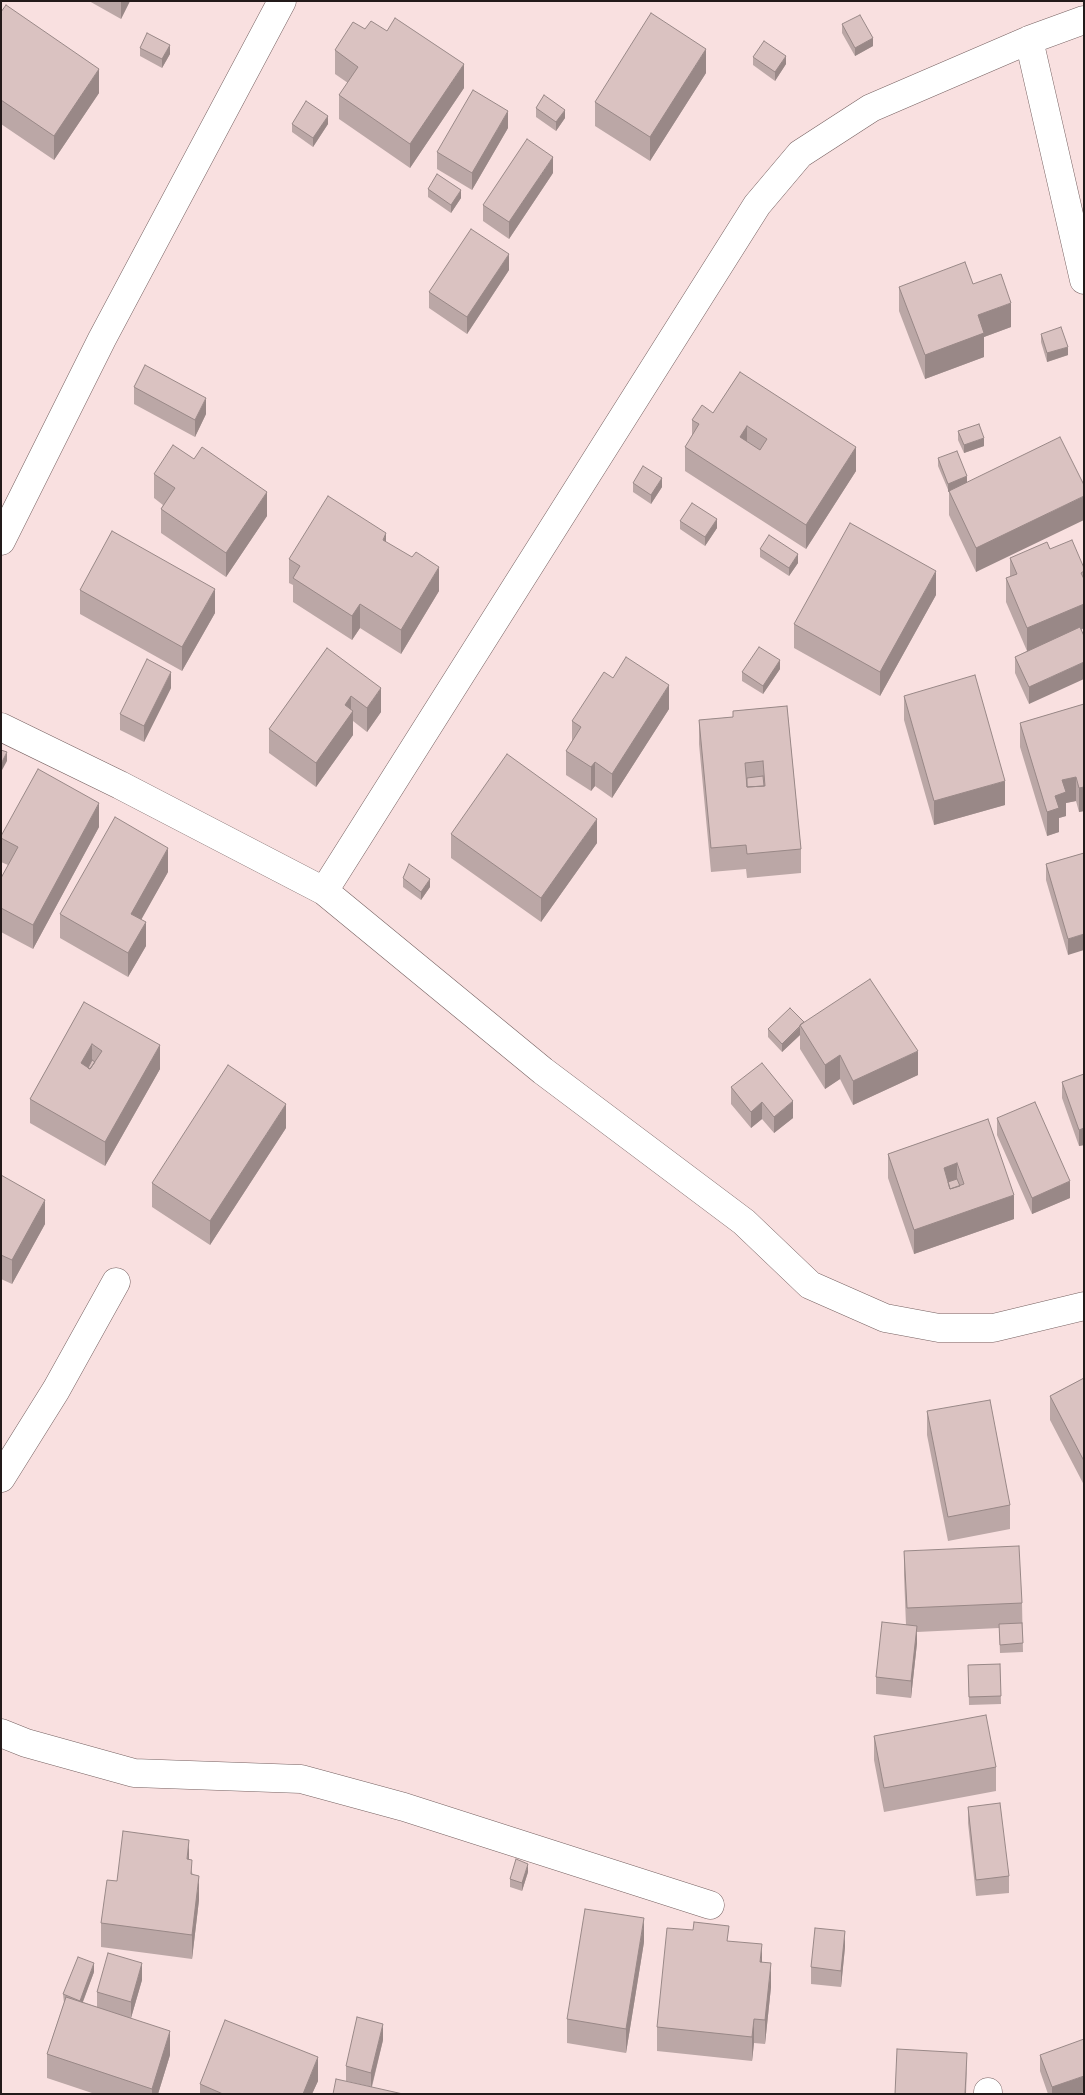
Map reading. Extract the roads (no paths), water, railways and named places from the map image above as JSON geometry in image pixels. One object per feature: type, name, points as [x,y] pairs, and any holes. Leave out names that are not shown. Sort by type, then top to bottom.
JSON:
[{"type":"street","points":[[1,541],[102,340],[282,1]]},
{"type":"street","points":[[324,891],[757,205],[800,154],[871,108],[1029,40],[1084,20]]},
{"type":"street","points":[[1029,40],[1084,280]]},
{"type":"street","points":[[1,727],[120,785],[324,891],[543,1071],[744,1222],[810,1285],[884,1318],[939,1328],[993,1328],[1084,1306]]},
{"type":"street","points":[[1,1478],[56,1390],[116,1282]]},
{"type":"street","points":[[1,1733],[26,1743],[134,1773],[301,1779],[404,1807],[710,1905]]}]
